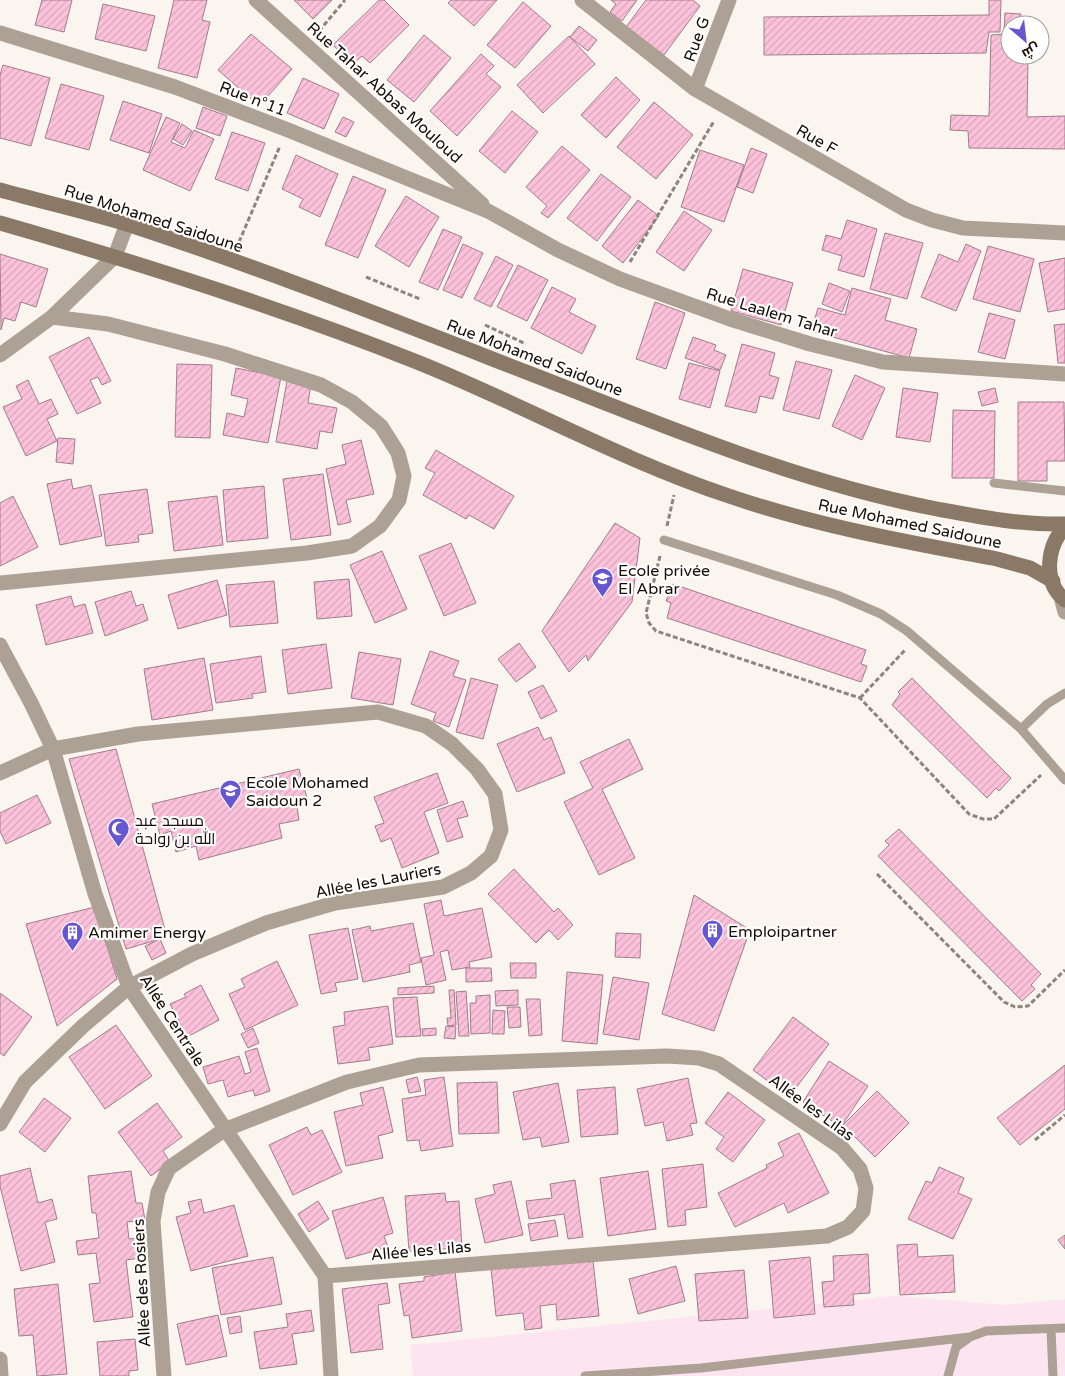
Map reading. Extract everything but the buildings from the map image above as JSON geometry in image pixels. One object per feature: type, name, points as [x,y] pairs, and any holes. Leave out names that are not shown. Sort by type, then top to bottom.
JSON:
[{"type":"main road","name":"Rue Mohamed Saidoune","points":[[0,190],[127,224],[313,290],[700,440],[829,483],[893,501],[984,518],[1065,526]]},
{"type":"main road","name":"Rue Mohamed Saidoune","points":[[0,223],[115,256],[312,321],[421,364],[586,439],[678,477],[792,516],[997,559],[1030,568],[1053,581]]},
{"type":"main road","points":[[1063,599],[1053,581],[1049,561],[1052,547],[1065,526]]},
{"type":"street","name":"Rue Tahar Abbas Mouloud","points":[[256,0],[307,44],[488,210]]},
{"type":"street","name":"Rue F","points":[[582,0],[695,89],[906,210],[932,220],[963,228],[1065,233]]},
{"type":"street","name":"Rue G","points":[[695,89],[729,0]]},
{"type":"street","name":"Rue n°11","points":[[0,33],[175,87],[488,210]]},
{"type":"street","name":"Rue Laalem Tahar","points":[[488,210],[558,250],[620,279],[730,319],[810,344],[883,362],[1065,374]]},
{"type":"street","points":[[0,355],[52,317],[115,256],[127,224]]},
{"type":"street","points":[[0,583],[308,553],[352,546],[380,526],[399,500],[404,476],[398,453],[381,426],[352,402],[321,385],[225,354],[108,324],[52,317]]},
{"type":"street","points":[[1063,599],[1065,612]]},
{"type":"street","name":"Allée Centrale","points":[[0,645],[53,749],[95,894],[128,987],[325,1276]]},
{"type":"street","name":"Allée les Lauriers","points":[[0,773],[53,749],[138,734],[378,712],[426,726],[452,744],[477,769],[495,794],[501,830],[491,856],[471,873],[443,887],[335,903],[266,923],[192,954],[128,987],[83,1026],[25,1082],[0,1124]]},
{"type":"street","name":"Allée les Lilas","points":[[224,1130],[347,1082],[419,1066],[667,1056],[699,1058],[719,1064],[842,1148],[860,1169],[866,1188],[863,1211],[848,1227],[827,1236],[325,1276]]},
{"type":"street","name":"Allée des Rosiers","points":[[164,1376],[153,1221],[158,1192],[169,1168],[224,1130]]},
{"type":"street","points":[[325,1276],[331,1376]]},
{"type":"street","points":[[0,1359],[1,1376]]},
{"type":"lane","points":[[994,482],[1065,491]]},
{"type":"lane","points":[[664,540],[837,595],[881,614],[916,638],[1020,729],[1053,764],[1065,780]]},
{"type":"lane","points":[[1020,729],[1047,704],[1065,693]]},
{"type":"lane","points":[[585,1376],[701,1372],[970,1337],[986,1331],[1065,1328]]},
{"type":"lane","points":[[1051,1329],[1053,1376]]},
{"type":"lane","points":[[948,1376],[956,1347],[970,1337]]},
{"type":"path","points":[[307,44],[345,0]]},
{"type":"path","points":[[620,279],[723,106]]},
{"type":"path","points":[[244,230],[288,130]]},
{"type":"path","points":[[366,277],[420,299]]},
{"type":"path","points":[[485,325],[526,344]]},
{"type":"path","points":[[678,477],[646,613],[649,623],[656,631],[860,698],[969,814],[976,817],[994,819],[1053,764]]},
{"type":"path","points":[[860,698],[916,638]]},
{"type":"path","points":[[877,874],[1004,1002],[1015,1007],[1028,1006],[1065,970]]},
{"type":"path","points":[[1035,1140],[1065,1115]]},
{"type":"shaded area","points":[[896,1296],[1006,1305],[1065,1299],[1065,1376],[413,1376],[410,1345]]},
{"type":"place","name":"Ecole privée El Abrar","points":[[602,598]]},
{"type":"place","name":"Ecole Mohamed Saidoun 2","points":[[230,810]]},
{"type":"place","name":"مسجد عبد الله بن رواحة","points":[[119,848]]},
{"type":"place","name":"Emploipartner","points":[[712,950]]},
{"type":"place","name":"Amimer Energy","points":[[72,951]]}]
